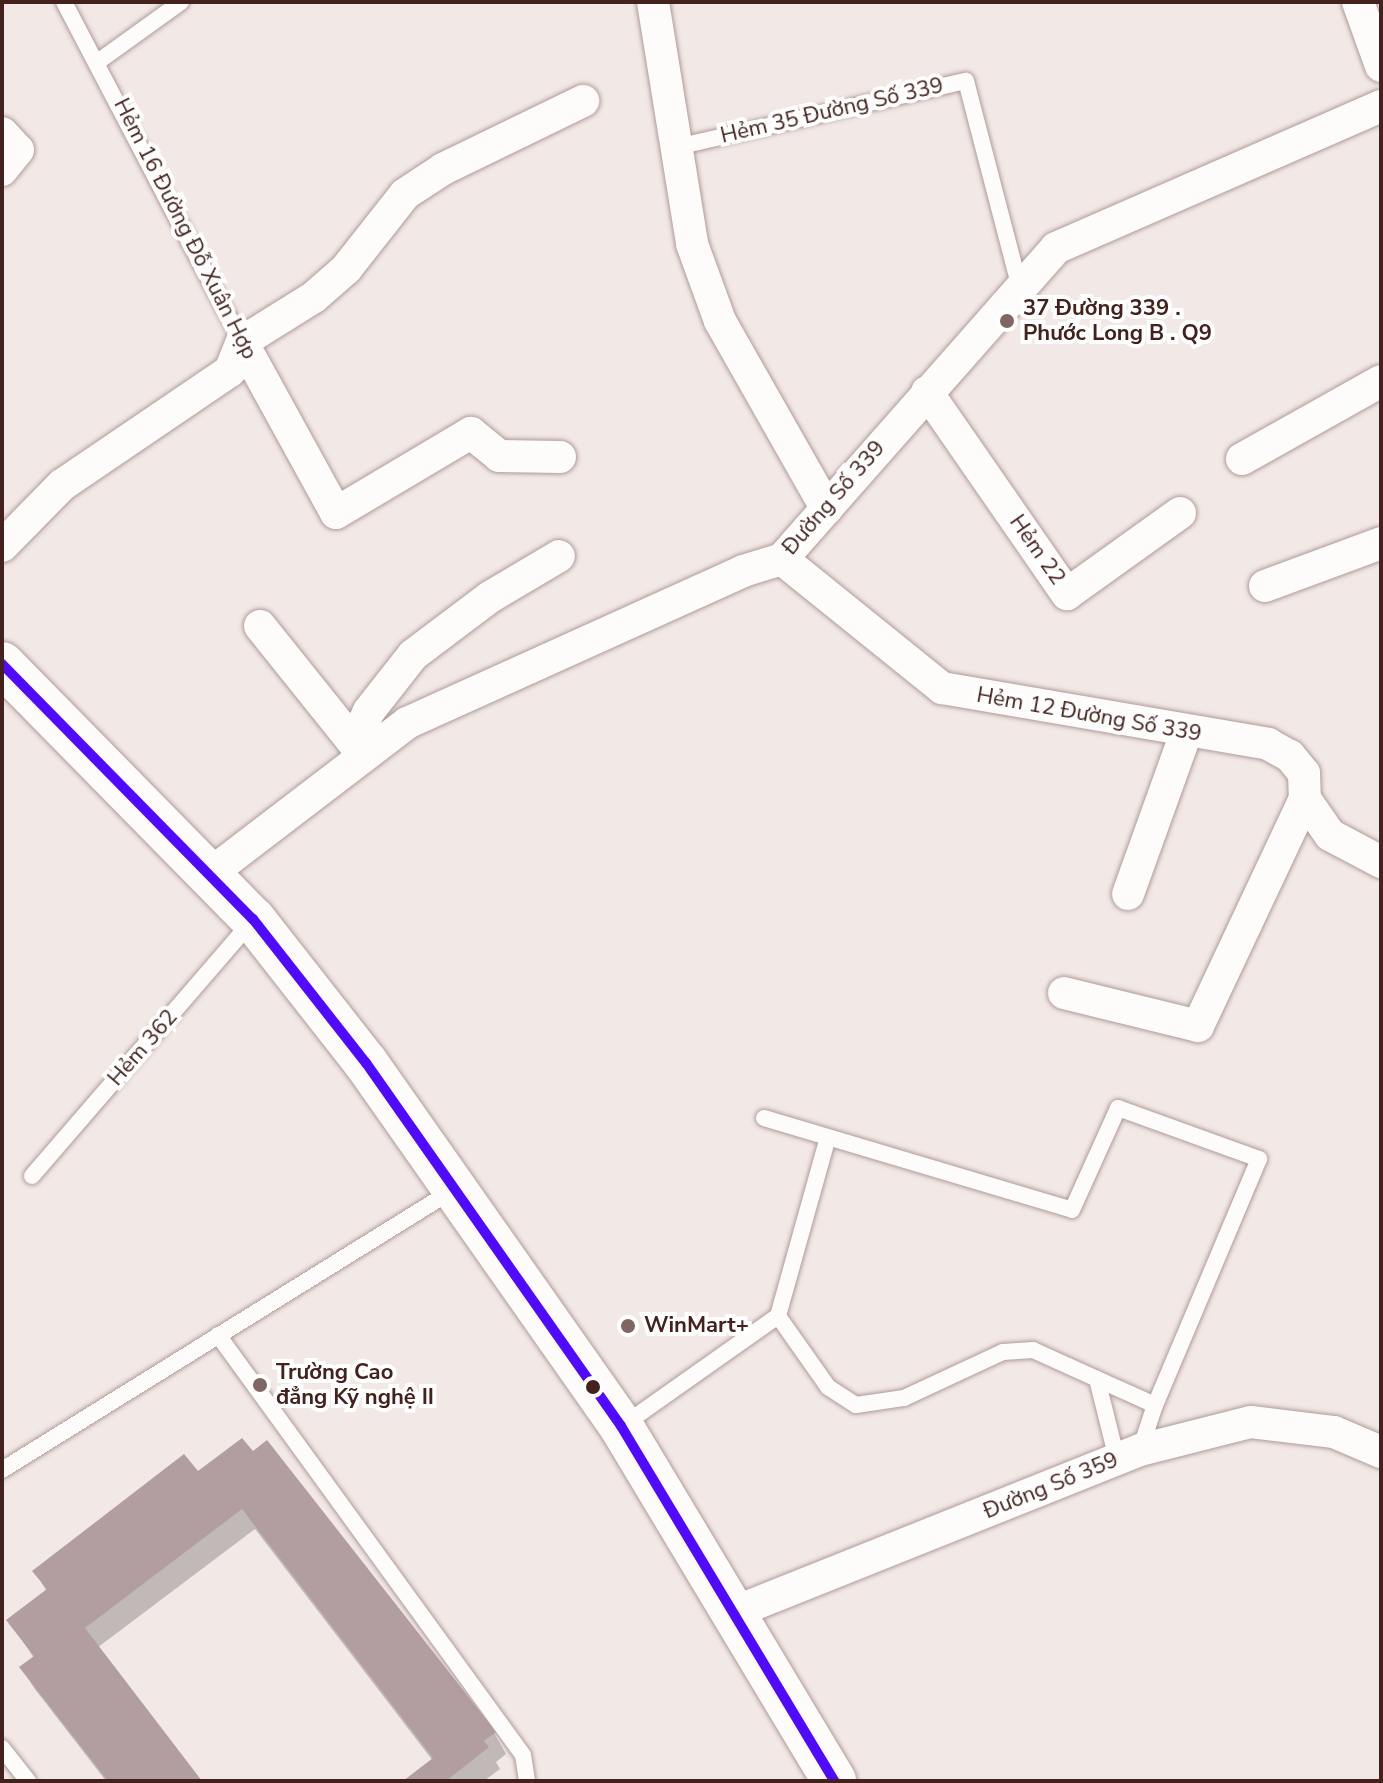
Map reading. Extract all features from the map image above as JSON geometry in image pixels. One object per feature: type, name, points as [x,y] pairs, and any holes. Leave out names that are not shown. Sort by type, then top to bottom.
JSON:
[{"type":"main road","points":[[9,681],[211,873],[253,919],[366,1063],[621,1426],[730,1614],[834,1781]]},
{"type":"street","points":[[653,2],[692,244],[720,321],[827,509]]},
{"type":"street","points":[[1358,2],[1381,66]]},
{"type":"street","points":[[2,546],[62,485],[230,371],[242,342],[314,297],[346,269],[405,194],[443,169],[583,101]]},
{"type":"street","name":"Đường Số 339","points":[[211,873],[359,749],[407,723],[743,571],[782,559],[1056,248],[1212,175],[1381,106]]},
{"type":"street","points":[[2,133],[18,150],[2,170]]},
{"type":"street","name":"Hẻm 16 Đường Đỗ Xuân Hợp","points":[[242,342],[302,457],[336,513],[471,433],[499,456],[560,457]]},
{"type":"street","points":[[1242,459],[1381,381]]},
{"type":"street","name":"Hẻm 22","points":[[927,392],[1067,594],[1180,513]]},
{"type":"street","points":[[1265,586],[1381,543]]},
{"type":"street","points":[[359,749],[369,711],[413,655],[490,597],[559,556]]},
{"type":"street","name":"Hẻm 12 Đường Số 339","points":[[782,559],[942,688],[1186,733],[1268,744],[1290,756],[1304,773],[1305,799],[1330,835],[1381,862]]},
{"type":"street","points":[[260,626],[359,749]]},
{"type":"street","points":[[1128,894],[1186,733]]},
{"type":"street","points":[[1064,993],[1198,1026],[1305,799]]},
{"type":"street","name":"Đường Số 359","points":[[730,1614],[1129,1454],[1251,1422],[1334,1432],[1381,1452]]},
{"type":"lane","name":"Hẻm 16 Đường Đỗ Xuân Hợp","points":[[64,2],[99,61],[242,342]]},
{"type":"lane","points":[[99,61],[181,2]]},
{"type":"lane","name":"Hẻm 35 Đường Số 339","points":[[677,147],[966,81],[1020,289]]},
{"type":"lane","name":"Hẻm 362","points":[[32,1176],[253,919]]},
{"type":"lane","points":[[764,1118],[827,1140],[1072,1210],[1118,1108],[1259,1159],[1155,1405],[1129,1454]]},
{"type":"lane","points":[[621,1426],[778,1316],[827,1140]]},
{"type":"lane","points":[[2,1470],[454,1189]]},
{"type":"lane","points":[[778,1316],[828,1387],[856,1405],[904,1398],[1003,1352],[1033,1350],[1155,1405]]},
{"type":"lane","points":[[218,1335],[523,1755],[527,1781]]},
{"type":"lane","points":[[1097,1379],[1129,1454]]},
{"type":"lane","points":[[2,1748],[28,1781]]},
{"type":"building","points":[[242,1438],[253,1451],[267,1440],[496,1732],[484,1741],[489,1747],[446,1781],[403,1781],[433,1758],[242,1509],[85,1628],[202,1781],[108,1781],[19,1667],[34,1656],[6,1620],[47,1589],[32,1571],[184,1454],[198,1471]]},
{"type":"transit line","points":[[2,664],[253,919],[366,1063],[621,1426],[834,1781]]},
{"type":"place","name":"37 Đường 339 . Phước Long B . Q9","points":[[1007,321]]},
{"type":"place","name":"WinMart+","points":[[628,1326]]},
{"type":"place","name":"Trường Cao đẳng Kỹ nghệ II","points":[[260,1385]]}]
